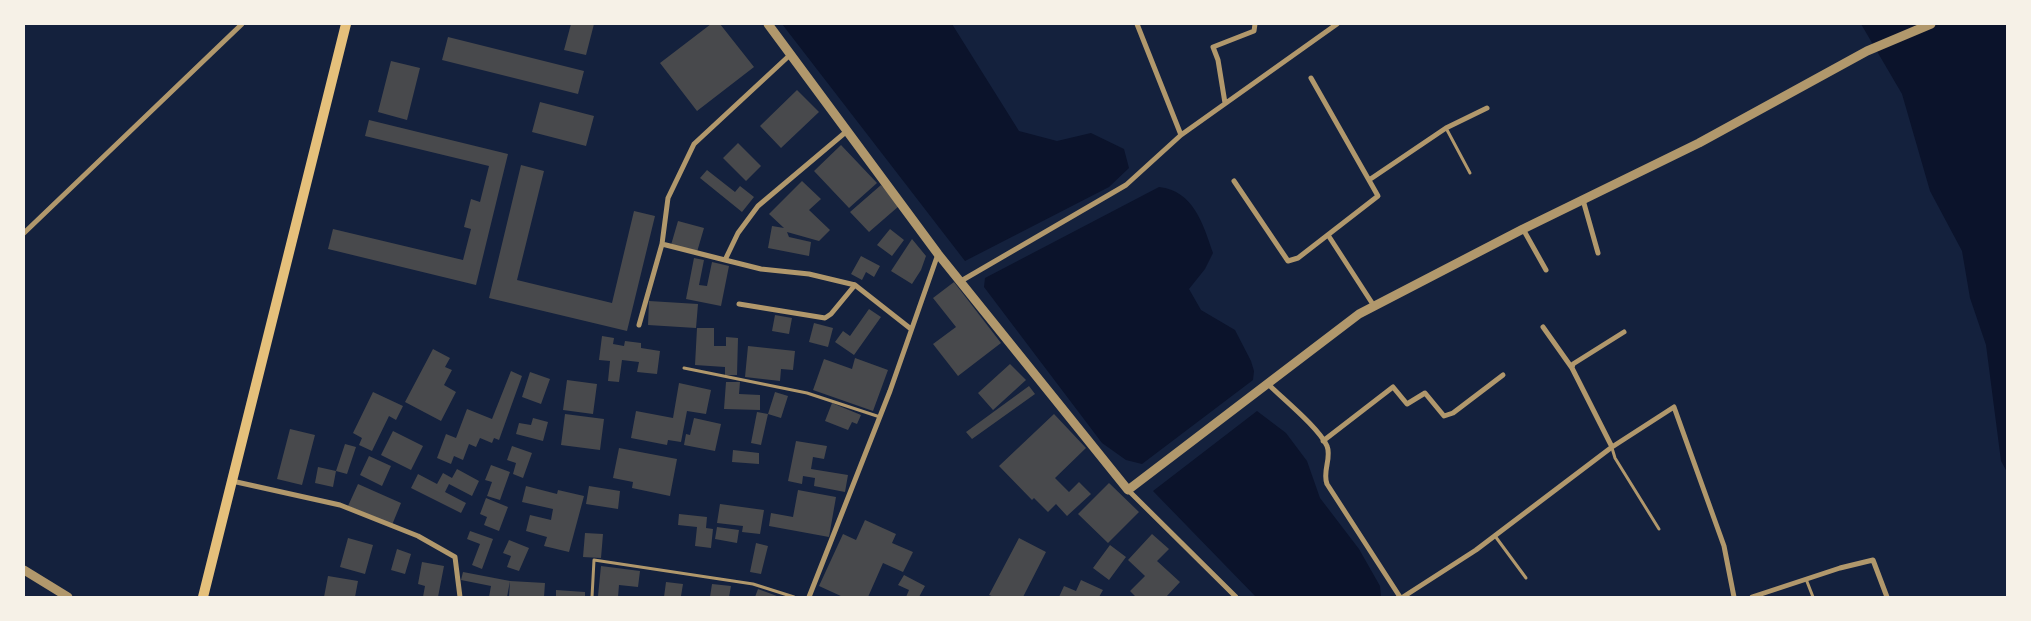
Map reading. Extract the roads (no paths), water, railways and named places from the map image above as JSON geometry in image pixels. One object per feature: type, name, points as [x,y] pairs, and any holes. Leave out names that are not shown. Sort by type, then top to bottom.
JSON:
[{"type":"main road","points":[[203,597],[346,24]]},
{"type":"street","points":[[24,233],[242,24]]},
{"type":"street","points":[[768,24],[938,254],[1128,490],[1236,597]]},
{"type":"street","points":[[1136,24],[1181,136]]},
{"type":"street","points":[[1225,104],[1218,60],[1213,47],[1254,31],[1255,24]]},
{"type":"street","points":[[961,281],[1126,185],[1181,136],[1337,24]]},
{"type":"street","points":[[1128,490],[1359,314],[1523,229],[1699,143],[1867,51],[1932,24]]},
{"type":"street","points":[[639,325],[662,244],[668,198],[694,144],[791,54]]},
{"type":"street","points":[[1234,181],[1288,261],[1298,258],[1378,196],[1312,78]]},
{"type":"street","points":[[1369,180],[1446,128],[1487,108]]},
{"type":"street","points":[[725,260],[738,233],[758,206],[847,130]]},
{"type":"street","points":[[1583,200],[1598,253]]},
{"type":"street","points":[[1523,229],[1546,270]]},
{"type":"street","points":[[1328,235],[1374,306]]},
{"type":"street","points":[[662,244],[761,269],[810,274],[855,285],[911,328]]},
{"type":"street","points":[[808,597],[880,417],[938,254]]},
{"type":"street","points":[[739,304],[826,318],[855,285]]},
{"type":"street","points":[[1543,327],[1572,368],[1612,447]]},
{"type":"street","points":[[1572,368],[1573,364],[1624,332]]},
{"type":"street","points":[[1323,441],[1393,387],[1407,404],[1425,393],[1444,416],[1453,413],[1503,375]]},
{"type":"street","points":[[1266,386],[1328,447],[1324,478],[1402,597],[1476,550],[1612,447],[1674,407],[1724,546],[1734,597]]},
{"type":"street","points":[[232,481],[340,505],[418,536],[455,557],[460,597]]},
{"type":"street","points":[[1752,597],[1873,560],[1887,597]]},
{"type":"street","points":[[24,570],[68,597]]},
{"type":"lane","points":[[1446,128],[1470,173]]},
{"type":"lane","points":[[684,368],[807,394],[880,417]]},
{"type":"lane","points":[[1612,447],[1615,458],[1659,529]]},
{"type":"lane","points":[[1495,536],[1526,578]]},
{"type":"lane","points":[[592,597],[594,560],[753,584],[794,597]]},
{"type":"lane","points":[[1806,579],[1813,597]]},
{"type":"water","points":[[782,24],[952,24],[1019,131],[1057,141],[1091,133],[1124,149],[1129,168],[1109,187],[965,261]]},
{"type":"water","points":[[1861,24],[2007,24],[2007,472],[2001,461],[1986,345],[1970,298],[1962,251],[1930,191],[1902,94]]},
{"type":"water","points":[[1159,187],[1181,195],[1189,202],[1201,220],[1213,253],[1205,269],[1189,289],[1201,310],[1235,330],[1254,371],[1253,380],[1142,464],[1126,460],[1102,443],[984,287],[985,278]]},
{"type":"water","points":[[1257,411],[1286,433],[1307,461],[1320,498],[1359,549],[1380,586],[1381,597],[1256,597],[1153,491]]}]
